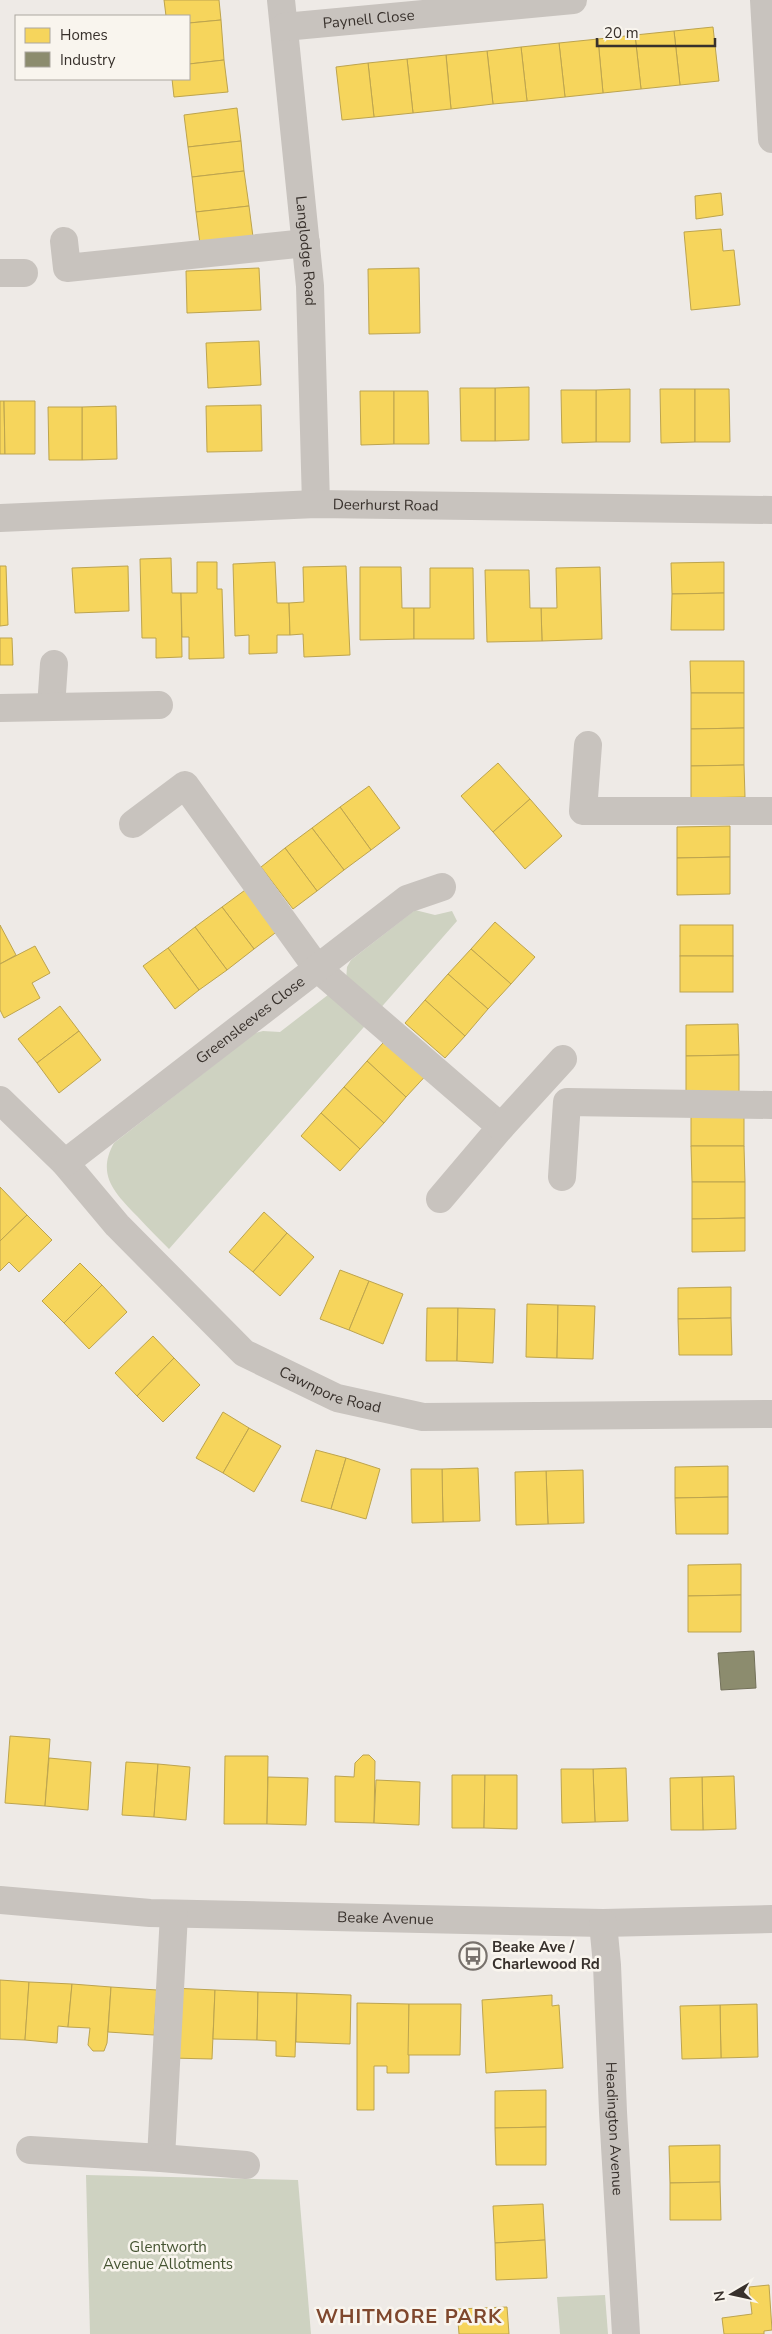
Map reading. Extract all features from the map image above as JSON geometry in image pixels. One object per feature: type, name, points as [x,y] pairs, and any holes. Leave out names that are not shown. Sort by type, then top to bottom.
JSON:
[{"type":"street","name":"Langlodge Road","points":[[281,0],[310,286],[316,504]]},
{"type":"street","name":"Paynell Close","points":[[284,28],[573,0]]},
{"type":"street","points":[[764,0],[772,139]]},
{"type":"street","points":[[64,241],[67,268],[306,243]]},
{"type":"street","name":"Deerhurst Road","points":[[0,518],[316,504],[772,510]]},
{"type":"street","points":[[51,707],[54,664]]},
{"type":"street","points":[[0,708],[159,706]]},
{"type":"street","points":[[588,745],[584,811],[772,811]]},
{"type":"street","points":[[133,824],[185,785],[317,968],[501,1127]]},
{"type":"street","name":"Greensleeves Close","points":[[65,1163],[407,899],[442,887]]},
{"type":"street","points":[[440,1199],[501,1127],[563,1060]]},
{"type":"street","name":"Cawnpore Road","points":[[0,1100],[65,1163],[117,1225],[244,1353],[337,1398],[423,1417],[772,1414]]},
{"type":"street","points":[[562,1177],[567,1102],[772,1105]]},
{"type":"street","name":"Beake Avenue","points":[[0,1900],[174,1914],[603,1923],[772,1919]]},
{"type":"street","points":[[161,2158],[174,1914]]},
{"type":"street","name":"Headington Avenue","points":[[603,1923],[607,1965],[613,2112],[626,2334]]},
{"type":"street","points":[[30,2150],[246,2165]]},
{"type":"green space","points":[[415,910],[435,915],[452,911],[457,921],[169,1249],[122,1199],[110,1183],[107,1165],[114,1143],[255,1033],[263,1031],[280,1032],[346,981],[347,967],[351,960]]},
{"type":"green space","name":"Glentworth Avenue Allotments","points":[[86,2175],[298,2180],[311,2334],[90,2334]]},
{"type":"green space","points":[[605,2295],[608,2334],[560,2334],[557,2297]]},
{"type":"building: Homes","points":[[164,0],[219,0],[221,20],[190,23],[190,15],[166,15]]},
{"type":"building: Homes","points":[[221,20],[224,60],[190,64],[190,23]]},
{"type":"building: Homes","points":[[713,27],[719,81],[680,85],[674,31]]},
{"type":"building: Homes","points":[[674,31],[680,85],[641,89],[635,35]]},
{"type":"building: Homes","points":[[635,35],[641,89],[603,93],[598,39]]},
{"type":"building: Homes","points":[[598,39],[603,93],[565,97],[559,43]]},
{"type":"building: Homes","points":[[559,43],[565,97],[527,101],[521,47]]},
{"type":"building: Homes","points":[[521,47],[527,101],[493,104],[487,51]]},
{"type":"building: Homes","points":[[487,51],[493,104],[451,109],[446,55]]},
{"type":"building: Homes","points":[[446,55],[451,109],[413,113],[407,59]]},
{"type":"building: Homes","points":[[407,59],[413,113],[374,117],[368,63]]},
{"type":"building: Homes","points":[[224,60],[228,92],[174,97],[172,80],[190,80],[190,64]]},
{"type":"building: Homes","points":[[368,63],[374,117],[342,120],[336,67]]},
{"type":"building: Homes","points":[[237,108],[241,141],[188,147],[184,115]]},
{"type":"building: Homes","points":[[241,141],[244,171],[192,177],[188,147]]},
{"type":"building: Homes","points":[[244,171],[249,206],[196,212],[192,177]]},
{"type":"building: Homes","points":[[721,193],[723,215],[696,219],[695,196]]},
{"type":"building: Homes","points":[[249,206],[253,237],[200,244],[196,212]]},
{"type":"building: Homes","points":[[721,229],[723,251],[734,250],[740,305],[691,310],[684,232]]},
{"type":"building: Homes","points":[[259,268],[261,310],[187,313],[186,271]]},
{"type":"building: Homes","points":[[419,268],[420,333],[369,334],[368,269]]},
{"type":"building: Homes","points":[[259,341],[261,385],[208,388],[206,343]]},
{"type":"building: Homes","points":[[529,387],[529,440],[495,441],[495,388]]},
{"type":"building: Homes","points":[[460,388],[495,388],[495,441],[461,441]]},
{"type":"building: Homes","points":[[630,389],[630,442],[596,442],[596,390]]},
{"type":"building: Homes","points":[[660,389],[695,389],[695,442],[661,443]]},
{"type":"building: Homes","points":[[695,389],[729,389],[730,442],[695,442]]},
{"type":"building: Homes","points":[[561,390],[596,390],[596,442],[562,443]]},
{"type":"building: Homes","points":[[360,391],[394,391],[394,444],[361,445]]},
{"type":"building: Homes","points":[[394,391],[428,391],[429,444],[394,444]]},
{"type":"building: Homes","points":[[0,401],[4,401],[5,454],[0,454]]},
{"type":"building: Homes","points":[[4,401],[35,401],[35,454],[5,454]]},
{"type":"building: Homes","points":[[261,405],[262,451],[207,452],[206,406]]},
{"type":"building: Homes","points":[[116,406],[117,459],[82,460],[82,407]]},
{"type":"building: Homes","points":[[48,407],[82,407],[82,460],[49,460]]},
{"type":"building: Homes","points":[[171,558],[172,593],[181,593],[182,657],[156,658],[156,638],[142,638],[140,559]]},
{"type":"building: Homes","points":[[197,562],[217,562],[217,589],[222,589],[224,658],[189,659],[189,637],[182,637],[181,593],[197,593]]},
{"type":"building: Homes","points":[[275,562],[277,603],[289,603],[290,635],[277,635],[277,653],[249,654],[249,635],[235,636],[233,564]]},
{"type":"building: Homes","points":[[724,562],[724,593],[672,594],[671,563]]},
{"type":"building: Homes","points":[[0,566],[6,566],[8,625],[0,626]]},
{"type":"building: Homes","points":[[128,566],[129,611],[75,613],[72,568]]},
{"type":"building: Homes","points":[[346,566],[350,655],[304,657],[303,634],[290,635],[289,603],[304,602],[303,567]]},
{"type":"building: Homes","points":[[360,567],[401,567],[402,608],[414,608],[414,639],[360,640]]},
{"type":"building: Homes","points":[[600,567],[602,639],[542,641],[541,608],[557,608],[556,568]]},
{"type":"building: Homes","points":[[430,568],[473,568],[474,639],[414,639],[414,608],[430,608]]},
{"type":"building: Homes","points":[[485,570],[529,570],[530,608],[541,608],[542,641],[487,642]]},
{"type":"building: Homes","points":[[724,593],[724,630],[671,630],[672,594]]},
{"type":"building: Homes","points":[[0,638],[12,638],[13,665],[0,665]]},
{"type":"building: Homes","points":[[690,661],[744,661],[744,693],[691,693]]},
{"type":"building: Homes","points":[[691,693],[744,693],[744,728],[691,729]]},
{"type":"building: Homes","points":[[744,728],[744,765],[691,766],[691,729]]},
{"type":"building: Homes","points":[[498,763],[530,799],[493,832],[461,796]]},
{"type":"building: Homes","points":[[744,765],[745,797],[691,798],[691,766]]},
{"type":"building: Homes","points":[[369,786],[400,828],[371,850],[340,807]]},
{"type":"building: Homes","points":[[530,799],[562,836],[525,869],[493,832]]},
{"type":"building: Homes","points":[[340,807],[371,850],[344,870],[312,828]]},
{"type":"building: Homes","points":[[730,826],[730,857],[677,858],[677,827]]},
{"type":"building: Homes","points":[[312,828],[344,870],[317,891],[285,848]]},
{"type":"building: Homes","points":[[285,848],[317,891],[293,909],[261,867]]},
{"type":"building: Homes","points":[[730,857],[730,894],[677,895],[677,858]]},
{"type":"building: Homes","points":[[252,885],[283,927],[254,949],[222,907]]},
{"type":"building: Homes","points":[[222,907],[254,949],[227,970],[195,927]]},
{"type":"building: Homes","points":[[495,922],[535,957],[511,984],[471,949]]},
{"type":"building: Homes","points":[[0,925],[16,955],[0,964]]},
{"type":"building: Homes","points":[[680,925],[733,925],[733,956],[680,956]]},
{"type":"building: Homes","points":[[195,927],[227,970],[199,990],[168,948]]},
{"type":"building: Homes","points":[[35,946],[50,973],[32,983],[40,998],[4,1018],[0,1010],[0,964]]},
{"type":"building: Homes","points":[[168,948],[199,990],[175,1009],[143,966]]},
{"type":"building: Homes","points":[[471,949],[511,984],[488,1009],[448,974]]},
{"type":"building: Homes","points":[[680,956],[733,956],[733,992],[680,992]]},
{"type":"building: Homes","points":[[448,974],[488,1009],[465,1036],[425,1000]]},
{"type":"building: Homes","points":[[425,1000],[465,1036],[445,1058],[405,1023]]},
{"type":"building: Homes","points":[[60,1006],[79,1031],[37,1063],[18,1039]]},
{"type":"building: Homes","points":[[738,1024],[739,1055],[686,1056],[686,1025]]},
{"type":"building: Homes","points":[[79,1031],[101,1060],[59,1093],[37,1063]]},
{"type":"building: Homes","points":[[390,1035],[431,1070],[406,1097],[367,1061]]},
{"type":"building: Homes","points":[[739,1055],[739,1092],[686,1092],[686,1056]]},
{"type":"building: Homes","points":[[367,1061],[406,1097],[384,1123],[344,1087]]},
{"type":"building: Homes","points":[[344,1087],[384,1123],[360,1149],[321,1113]]},
{"type":"building: Homes","points":[[321,1113],[360,1149],[340,1171],[301,1136]]},
{"type":"building: Homes","points":[[691,1115],[744,1115],[744,1146],[691,1146]]},
{"type":"building: Homes","points":[[691,1146],[744,1146],[745,1182],[692,1182]]},
{"type":"building: Homes","points":[[692,1182],[745,1182],[745,1218],[692,1219]]},
{"type":"building: Homes","points":[[0,1187],[27,1215],[0,1241]]},
{"type":"building: Homes","points":[[264,1212],[287,1233],[253,1272],[229,1252]]},
{"type":"building: Homes","points":[[27,1215],[52,1240],[19,1272],[9,1262],[0,1271],[0,1241]]},
{"type":"building: Homes","points":[[745,1218],[745,1251],[692,1252],[692,1219]]},
{"type":"building: Homes","points":[[287,1233],[314,1257],[280,1296],[253,1272]]},
{"type":"building: Homes","points":[[80,1263],[102,1285],[64,1323],[42,1301]]},
{"type":"building: Homes","points":[[340,1270],[369,1281],[349,1330],[320,1319]]},
{"type":"building: Homes","points":[[369,1281],[403,1294],[383,1344],[349,1330]]},
{"type":"building: Homes","points":[[102,1285],[127,1312],[89,1349],[64,1323]]},
{"type":"building: Homes","points":[[731,1287],[731,1318],[678,1319],[678,1288]]},
{"type":"building: Homes","points":[[527,1304],[558,1305],[557,1358],[526,1357]]},
{"type":"building: Homes","points":[[558,1305],[595,1306],[593,1359],[557,1358]]},
{"type":"building: Homes","points":[[427,1308],[458,1308],[457,1361],[426,1361]]},
{"type":"building: Homes","points":[[458,1308],[495,1309],[493,1363],[457,1361]]},
{"type":"building: Homes","points":[[731,1318],[732,1355],[679,1355],[678,1319]]},
{"type":"building: Homes","points":[[153,1336],[174,1358],[137,1396],[115,1373]]},
{"type":"building: Homes","points":[[174,1358],[200,1385],[163,1422],[137,1396]]},
{"type":"building: Homes","points":[[223,1412],[249,1428],[223,1473],[196,1458]]},
{"type":"building: Homes","points":[[249,1428],[281,1446],[254,1492],[223,1473]]},
{"type":"building: Homes","points":[[316,1450],[346,1458],[331,1509],[301,1501]]},
{"type":"building: Homes","points":[[346,1458],[380,1469],[366,1519],[331,1509]]},
{"type":"building: Homes","points":[[728,1466],[728,1497],[675,1498],[675,1467]]},
{"type":"building: Homes","points":[[478,1468],[480,1521],[443,1522],[442,1469]]},
{"type":"building: Homes","points":[[411,1469],[442,1469],[443,1522],[412,1523]]},
{"type":"building: Homes","points":[[583,1470],[584,1523],[548,1524],[546,1471]]},
{"type":"building: Homes","points":[[546,1471],[548,1524],[516,1525],[515,1472]]},
{"type":"building: Homes","points":[[728,1497],[728,1534],[676,1534],[675,1498]]},
{"type":"building: Homes","points":[[741,1564],[741,1595],[688,1596],[688,1565]]},
{"type":"building: Homes","points":[[741,1595],[741,1632],[688,1632],[688,1596]]},
{"type":"building: Homes","points":[[10,1736],[50,1739],[45,1806],[5,1803]]},
{"type":"building: Homes","points":[[363,1755],[369,1755],[375,1761],[374,1823],[335,1822],[335,1776],[354,1777],[355,1763]]},
{"type":"building: Homes","points":[[225,1756],[268,1756],[267,1824],[224,1824]]},
{"type":"building: Homes","points":[[49,1758],[91,1762],[88,1810],[45,1806]]},
{"type":"building: Homes","points":[[126,1762],[158,1764],[154,1817],[122,1815]]},
{"type":"building: Homes","points":[[158,1764],[190,1767],[186,1820],[154,1817]]},
{"type":"building: Homes","points":[[626,1768],[628,1821],[595,1822],[593,1769]]},
{"type":"building: Homes","points":[[561,1769],[593,1769],[595,1822],[562,1823]]},
{"type":"building: Homes","points":[[452,1775],[485,1775],[484,1828],[452,1828]]},
{"type":"building: Homes","points":[[485,1775],[517,1775],[517,1829],[484,1828]]},
{"type":"building: Homes","points":[[734,1776],[736,1829],[703,1830],[702,1777]]},
{"type":"building: Homes","points":[[268,1777],[308,1778],[306,1825],[267,1824]]},
{"type":"building: Homes","points":[[702,1777],[703,1830],[671,1830],[670,1778]]},
{"type":"building: Homes","points":[[376,1780],[420,1782],[419,1825],[374,1823]]},
{"type":"building: Homes","points":[[0,1980],[29,1982],[25,2040],[0,2039]]},
{"type":"building: Homes","points":[[29,1982],[72,1984],[68,2027],[58,2026],[57,2043],[25,2040]]},
{"type":"building: Homes","points":[[72,1984],[111,1987],[107,2043],[104,2051],[93,2051],[88,2045],[90,2028],[68,2027]]},
{"type":"building: Homes","points":[[111,1987],[157,1990],[154,2035],[108,2032]]},
{"type":"building: Homes","points":[[172,1988],[215,1990],[212,2059],[170,2058]]},
{"type":"building: Homes","points":[[215,1990],[258,1992],[257,2040],[213,2039]]},
{"type":"building: Homes","points":[[258,1992],[297,1993],[295,2057],[276,2056],[276,2041],[257,2040]]},
{"type":"building: Homes","points":[[297,1993],[351,1995],[350,2044],[296,2042]]},
{"type":"building: Homes","points":[[552,1995],[552,2006],[559,2005],[563,2068],[486,2073],[482,2000]]},
{"type":"building: Homes","points":[[357,2003],[409,2004],[409,2073],[387,2073],[387,2066],[374,2066],[374,2110],[357,2110]]},
{"type":"building: Homes","points":[[409,2004],[461,2004],[460,2055],[408,2055]]},
{"type":"building: Homes","points":[[757,2004],[758,2057],[721,2058],[720,2005]]},
{"type":"building: Homes","points":[[720,2005],[721,2058],[682,2059],[680,2006]]},
{"type":"building: Homes","points":[[546,2090],[546,2127],[495,2128],[495,2091]]},
{"type":"building: Homes","points":[[546,2127],[546,2165],[496,2165],[495,2128]]},
{"type":"building: Homes","points":[[720,2145],[720,2182],[670,2183],[669,2146]]},
{"type":"building: Homes","points":[[720,2182],[721,2220],[670,2220],[670,2183]]},
{"type":"building: Homes","points":[[543,2204],[545,2240],[495,2243],[493,2206]]},
{"type":"building: Homes","points":[[545,2240],[547,2278],[496,2280],[495,2243]]},
{"type":"building: Homes","points":[[769,2285],[772,2330],[764,2331],[764,2334],[724,2334],[722,2318],[752,2314],[749,2287]]},
{"type":"building: Homes","points":[[507,2307],[509,2334],[459,2334],[457,2309]]},
{"type":"building: Industry","points":[[754,1651],[756,1688],[721,1690],[718,1653]]},
{"type":"place","name":"Beake Ave / Charlewood Rd","points":[[473,1956]]},
{"type":"district","name":"WHITMORE PARK","points":[[409,2316]]}]
